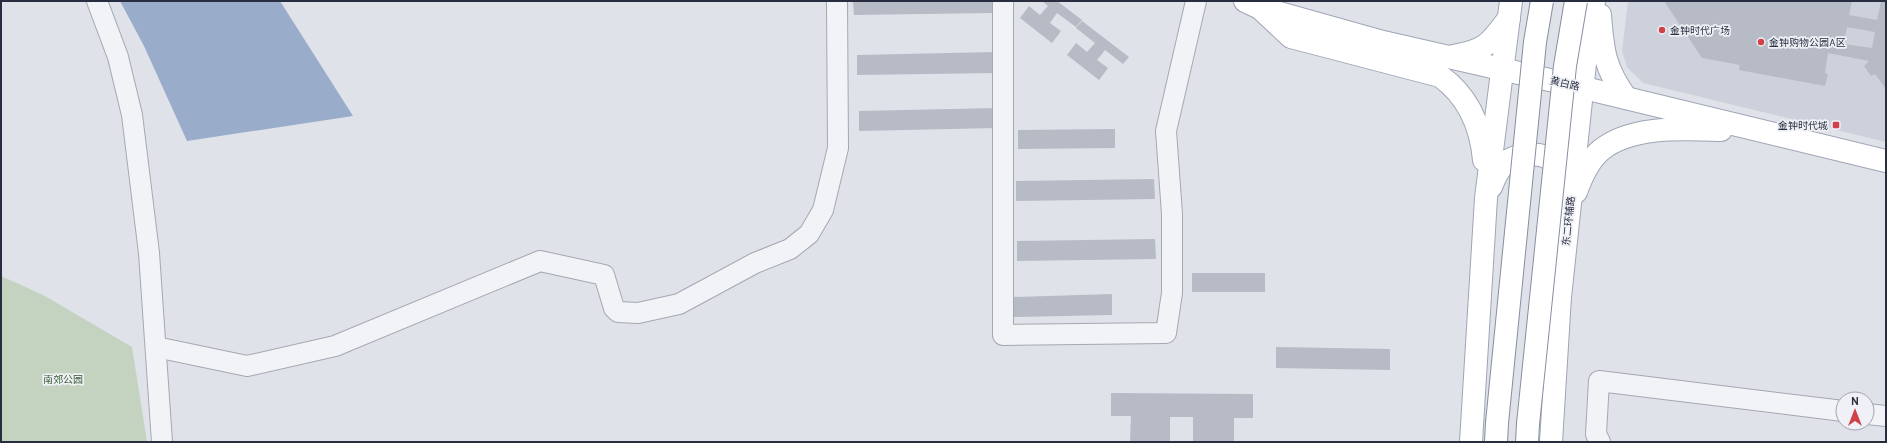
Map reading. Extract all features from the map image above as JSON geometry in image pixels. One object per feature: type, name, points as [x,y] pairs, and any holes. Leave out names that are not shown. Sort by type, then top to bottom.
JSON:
[{"type":"main road","points":[[1497,433],[1535,42],[1542,1]]},
{"type":"main road","points":[[1528,433],[1565,66],[1576,1]]},
{"type":"main road","name":"东二环辅路","points":[[1551,442],[1560,297],[1569,208],[1594,1]]},
{"type":"main road","points":[[1598,1],[1604,54],[1613,80],[1626,98]]},
{"type":"main road","points":[[1251,4],[1291,37],[1427,71],[1440,76],[1450,83],[1469,108],[1478,127],[1483,150],[1486,198]]},
{"type":"main road","name":"黄白路","points":[[1251,4],[1383,42],[1583,87],[1886,161]]},
{"type":"main road","points":[[1449,57],[1474,53],[1493,40],[1510,10]]},
{"type":"main road","points":[[1471,442],[1486,198],[1510,10]]},
{"type":"main road","points":[[1569,208],[1587,168],[1601,150],[1621,139],[1648,132],[1677,129],[1760,130]]},
{"type":"main road","points":[[1486,198],[1503,165],[1515,157],[1537,155],[1551,160],[1560,170],[1567,182],[1569,208]]},
{"type":"street","points":[[97,1],[118,57],[132,115],[150,253],[162,442]]},
{"type":"street","points":[[156,346],[247,366],[335,346],[540,261],[604,275],[614,308],[618,312],[638,313],[679,304],[755,263],[790,249],[809,234],[823,210],[838,148],[837,1]]},
{"type":"street","points":[[1003,1],[1003,335],[1166,333],[1172,293],[1172,214],[1166,131],[1196,1]]},
{"type":"street","points":[[1600,442],[1596,434],[1599,381],[1835,410]]},
{"type":"street","points":[[1875,415],[1886,416]]},
{"type":"shaded area","points":[[1628,1],[1886,1],[1886,142],[1643,83],[1627,67],[1622,51]]},
{"type":"green space","name":"南郊公园","points":[[1,276],[43,295],[132,347],[147,442],[1,442]]},
{"type":"water","points":[[120,1],[280,1],[353,116],[187,141],[144,46]]},
{"type":"building","points":[[853,1],[992,1],[992,13],[854,15]]},
{"type":"building","points":[[1042,1],[1057,1],[1082,20],[1076,27],[1057,13],[1050,23],[1061,31],[1052,43],[1020,18],[1029,6],[1040,15],[1048,6]]},
{"type":"building","name":"金钟购物公园A区","points":[[1664,1],[1852,1],[1849,15],[1877,20],[1881,1],[1886,1],[1886,89],[1875,74],[1871,76],[1864,66],[1869,61],[1828,53],[1825,73],[1828,74],[1825,86],[1739,70],[1740,65],[1702,58]],"holes":[[[1847,27],[1875,32],[1872,48],[1844,44]]]},
{"type":"building","points":[[1082,21],[1129,57],[1123,64],[1105,50],[1097,60],[1108,68],[1099,80],[1067,55],[1076,43],[1087,52],[1095,43],[1076,28]]},
{"type":"building","points":[[995,52],[996,73],[857,75],[857,55]]},
{"type":"building","points":[[997,108],[997,128],[859,131],[859,111]]},
{"type":"building","points":[[1115,129],[1115,148],[1018,149],[1018,130]]},
{"type":"building","points":[[1154,179],[1155,199],[1016,201],[1016,181]]},
{"type":"building","points":[[1155,239],[1156,259],[1017,261],[1017,241]]},
{"type":"building","points":[[1192,273],[1265,273],[1265,292],[1192,292]]},
{"type":"building","points":[[1112,294],[1112,315],[1013,317],[1013,297]]},
{"type":"building","points":[[1276,347],[1390,349],[1390,370],[1276,368]]},
{"type":"building","points":[[1111,393],[1253,394],[1253,418],[1234,418],[1234,441],[1193,441],[1193,417],[1170,417],[1170,442],[1130,442],[1131,416],[1111,416]]},
{"type":"place","name":"金钟时代广场","points":[[1662,30]]},
{"type":"place","name":"金钟购物公园A区","points":[[1761,42]]},
{"type":"place","name":"金钟时代城","points":[[1836,125]]}]
